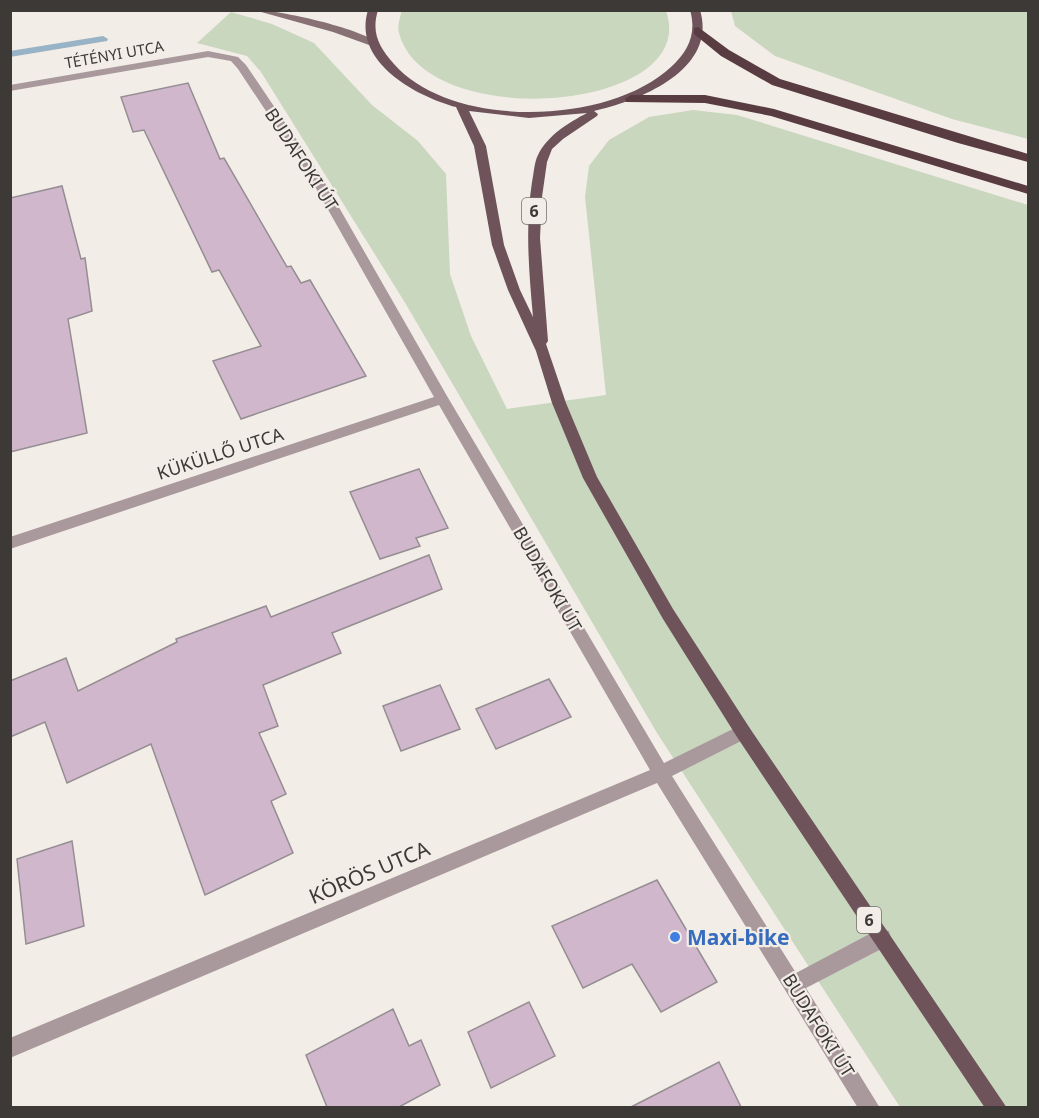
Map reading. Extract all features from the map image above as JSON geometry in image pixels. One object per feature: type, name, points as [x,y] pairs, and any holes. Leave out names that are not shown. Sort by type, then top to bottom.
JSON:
[{"type":"highway","points":[[698,32],[725,53],[776,82],[963,141],[1029,158]]},
{"type":"highway","points":[[631,99],[705,99],[774,113],[1029,190]]},
{"type":"main road","points":[[259,10],[337,30],[373,43]]},
{"type":"main road","points":[[373,10],[370,29],[373,43]]},
{"type":"main road","points":[[694,10],[698,32]]},
{"type":"main road","name":"6","points":[[373,43],[381,58],[394,73],[412,86],[461,106],[489,112],[540,115],[580,112],[609,106],[631,99],[659,85],[680,69],[693,50],[698,32]]},
{"type":"main road","name":"6","points":[[461,106],[480,146],[498,244],[514,290],[543,351],[559,403],[590,478],[668,614],[743,732],[997,1107]]},
{"type":"main road","name":"6","points":[[543,351],[534,255],[534,202],[543,156],[555,140],[580,120],[609,106]]},
{"type":"street","name":"TÉTÉNYI UTCA","points":[[10,88],[185,56],[223,55]]},
{"type":"street","name":"BUDAFOKI ÚT","points":[[223,55],[234,59],[242,68],[315,176],[442,399],[661,772],[870,1107]]},
{"type":"street","name":"KÜKÜLLŐ UTCA","points":[[10,543],[442,399]]},
{"type":"street","name":"KÖRÖS UTCA","points":[[10,1048],[661,772],[743,732]]},
{"type":"street","points":[[794,984],[882,938]]},
{"type":"green space","points":[[402,10],[666,11],[666,45],[643,71],[604,89],[556,98],[504,97],[457,86],[419,65],[399,33]]},
{"type":"green space","points":[[731,11],[1028,11],[1028,139],[952,119],[775,56],[735,26]]},
{"type":"green space","points":[[231,12],[272,24],[314,43],[372,105],[418,141],[446,174],[450,274],[471,336],[507,409],[606,395],[585,197],[589,166],[609,140],[649,117],[693,110],[737,115],[1028,205],[1028,1107],[900,1107],[657,733],[404,301],[261,72],[247,56],[197,43]]},
{"type":"building","points":[[188,83],[220,159],[224,158],[287,267],[291,266],[301,283],[310,280],[366,376],[241,419],[213,361],[261,346],[219,270],[212,272],[144,130],[133,132],[121,97]]},
{"type":"building","points":[[62,186],[81,259],[85,258],[92,311],[68,319],[87,433],[10,452],[10,198]]},
{"type":"building","points":[[419,469],[448,528],[416,538],[420,546],[380,559],[350,492]]},
{"type":"building","points":[[429,555],[442,589],[332,633],[341,653],[263,685],[278,726],[259,733],[286,794],[271,801],[293,853],[205,895],[151,744],[67,783],[45,722],[10,737],[10,681],[66,658],[78,691],[177,642],[176,639],[266,606],[271,617]]},
{"type":"building","points":[[549,679],[571,717],[496,749],[476,709]]},
{"type":"building","points":[[440,685],[460,729],[401,751],[383,706]]},
{"type":"building","points":[[72,841],[84,926],[26,944],[17,859]]},
{"type":"building","points":[[657,880],[717,982],[661,1012],[632,964],[583,988],[552,926]]},
{"type":"building","points":[[529,1002],[555,1056],[491,1088],[468,1032]]},
{"type":"building","points":[[393,1009],[409,1046],[421,1040],[440,1085],[399,1107],[327,1107],[306,1055]]},
{"type":"building","points":[[719,1062],[741,1107],[631,1107]]},
{"type":"waterway","points":[[10,54],[103,39]]},
{"type":"place","name":"Maxi-bike","points":[[675,937]]}]
